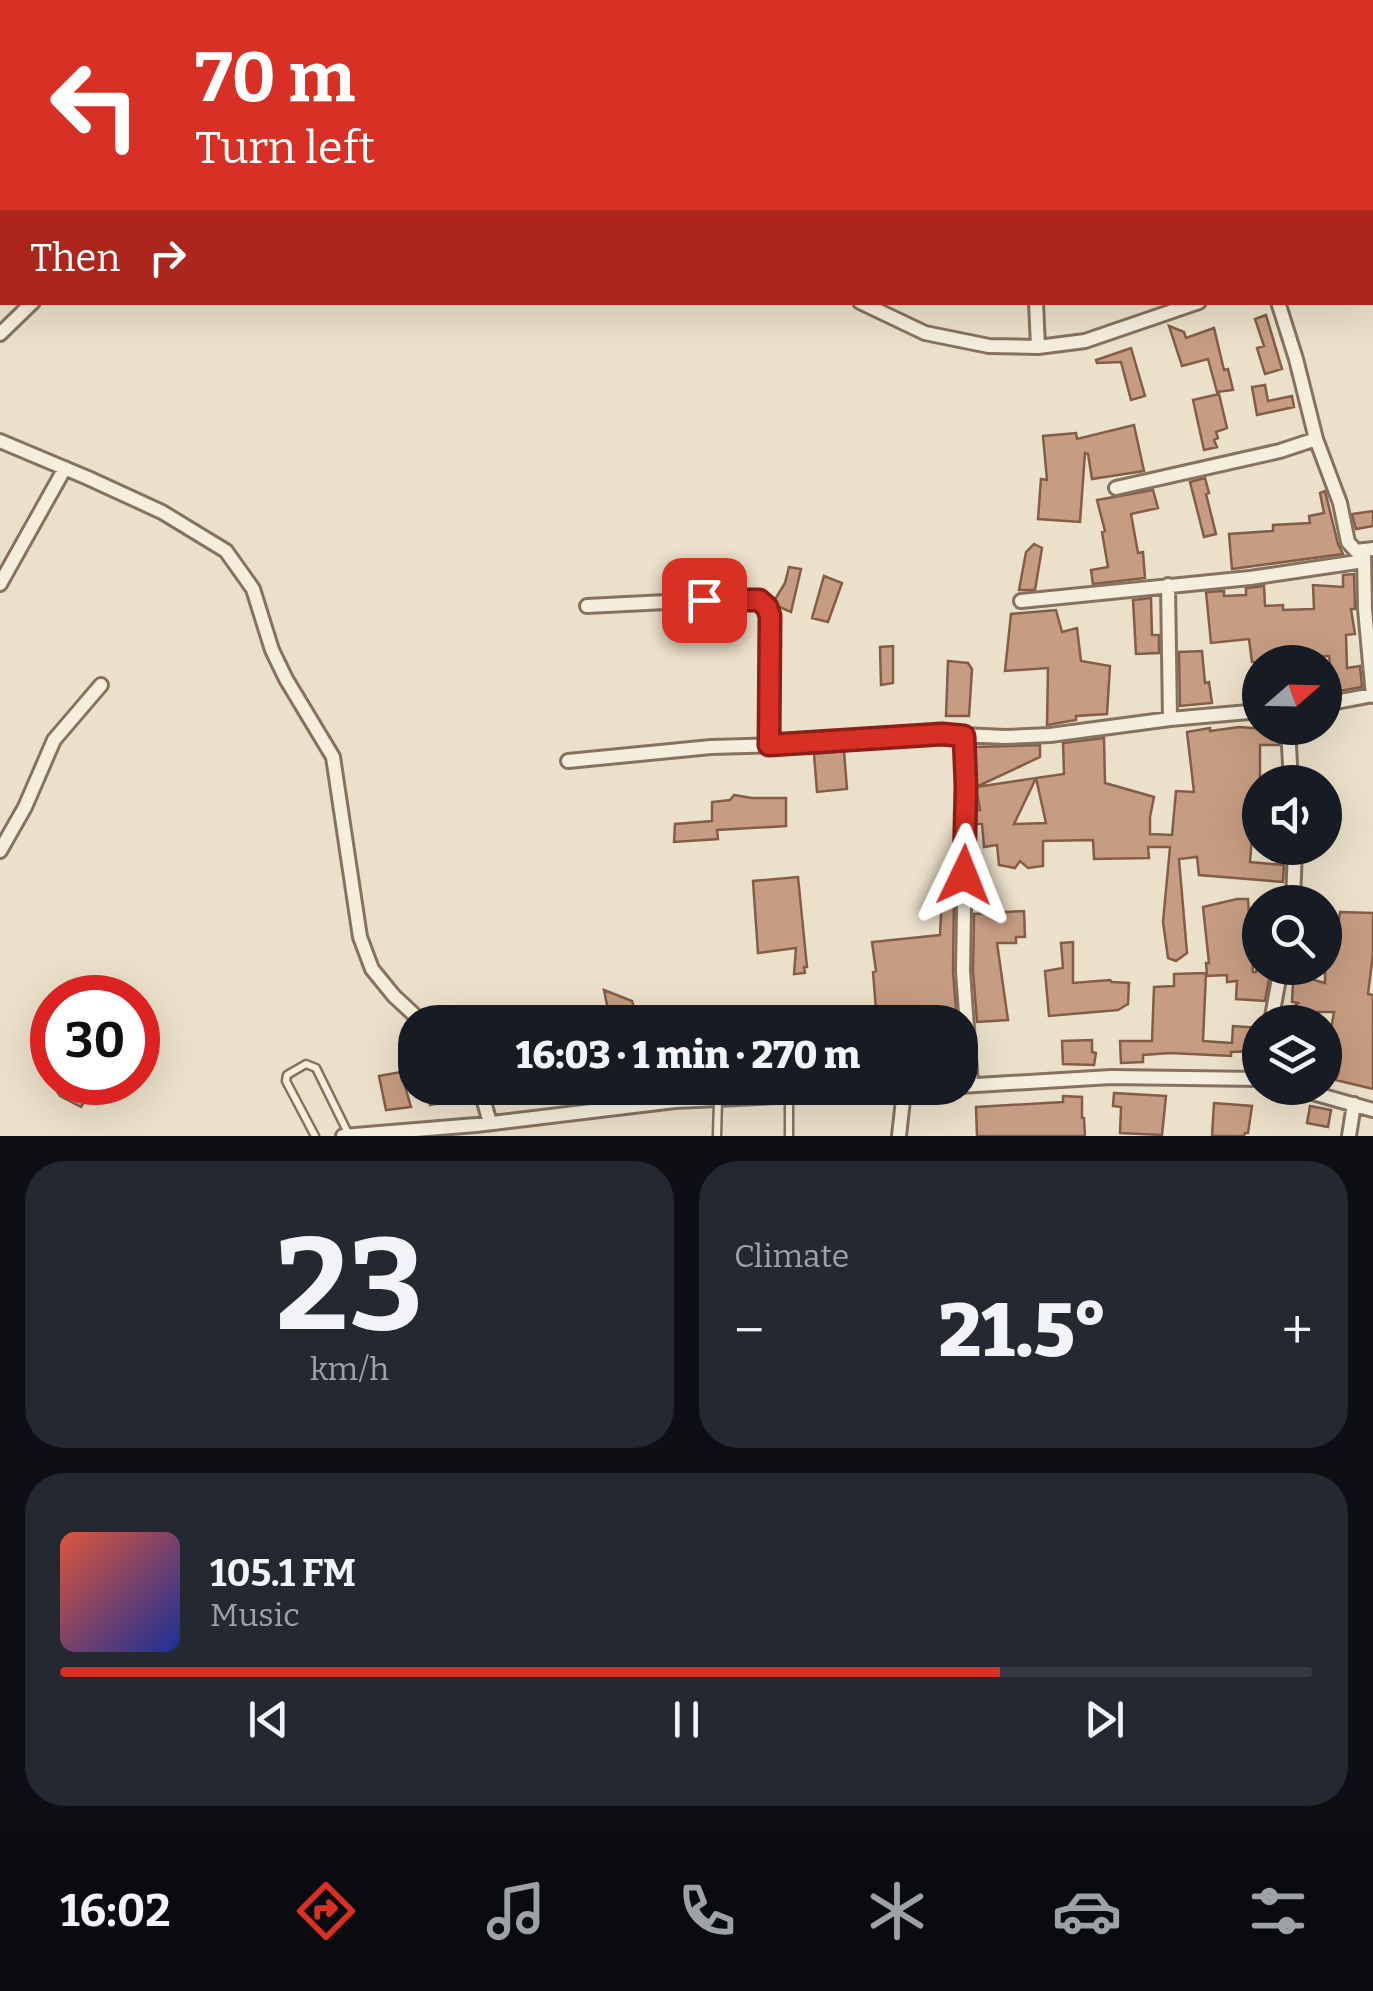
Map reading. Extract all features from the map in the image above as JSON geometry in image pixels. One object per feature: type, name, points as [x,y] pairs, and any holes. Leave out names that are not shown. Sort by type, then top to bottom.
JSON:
[{"type":"street","points":[[0,334],[30,305]]},
{"type":"street","points":[[866,305],[925,333],[990,346],[1038,347],[1086,341],[1191,305]]},
{"type":"street","points":[[1036,305],[1038,347]]},
{"type":"street","points":[[1279,305],[1348,542],[1356,551],[1367,554]]},
{"type":"street","points":[[1116,488],[1280,452],[1316,439]]},
{"type":"street","points":[[0,442],[162,512],[226,551],[253,589],[286,680],[333,757],[360,938],[372,969],[404,1005]]},
{"type":"street","points":[[0,584],[65,468]]},
{"type":"street","points":[[1021,601],[1250,578],[1367,554]]},
{"type":"street","points":[[1342,701],[1373,695],[1365,609],[1367,554]]},
{"type":"street","points":[[1168,585],[1170,719]]},
{"type":"street","points":[[586,606],[759,600],[770,616],[769,745]]},
{"type":"street","points":[[0,850],[25,806],[54,740],[101,685]]},
{"type":"street","points":[[568,761],[711,747],[942,734],[1050,735],[1242,713]]},
{"type":"street","points":[[963,1005],[964,736]]},
{"type":"street","points":[[978,1084],[1111,1077],[1242,1079]]},
{"type":"street","points":[[1342,1101],[1373,1110]]},
{"type":"street","points":[[1348,1136],[1354,1104]]},
{"type":"street","points":[[346,1136],[484,1128],[641,1105]]},
{"type":"street","points":[[899,1136],[902,1105]]},
{"type":"lane","points":[[315,1136],[286,1082],[287,1075],[306,1064],[316,1068],[346,1136]]},
{"type":"lane","points":[[717,1136],[718,1105]]},
{"type":"lane","points":[[788,1105],[789,1136]]},
{"type":"building","points":[[1266,315],[1282,369],[1265,374],[1257,348],[1264,346],[1255,319]]},
{"type":"building","points":[[1169,326],[1184,332],[1186,338],[1214,328],[1233,390],[1217,392],[1208,359],[1182,366]]},
{"type":"building","points":[[1131,348],[1145,396],[1131,400],[1121,362],[1096,360]]},
{"type":"building","points":[[1265,385],[1268,401],[1292,396],[1294,407],[1257,415],[1252,387]]},
{"type":"building","points":[[1219,394],[1227,428],[1216,432],[1217,447],[1204,450],[1193,400]]},
{"type":"building","points":[[1134,425],[1144,471],[1092,479],[1085,453],[1080,522],[1038,519],[1041,479],[1047,480],[1043,436],[1076,433],[1077,439]]},
{"type":"building","points":[[1205,478],[1216,534],[1204,537],[1190,482]]},
{"type":"building","points":[[1153,490],[1158,508],[1131,514],[1138,553],[1143,552],[1145,578],[1093,584],[1091,570],[1108,567],[1097,500]]},
{"type":"building","points":[[1325,491],[1343,554],[1232,569],[1229,534],[1310,523],[1309,516],[1324,513],[1320,493]]},
{"type":"building","points":[[1373,511],[1373,526],[1356,529],[1352,514]]},
{"type":"building","points":[[1034,544],[1042,548],[1035,590],[1019,590],[1026,552]]},
{"type":"building","points":[[789,567],[801,569],[791,612],[774,601]]},
{"type":"building","points":[[1354,574],[1355,609],[1351,609],[1355,634],[1346,635],[1347,668],[1360,666],[1362,687],[1342,691],[1342,645],[1250,645],[1249,639],[1211,643],[1206,592],[1246,595],[1246,588],[1264,586],[1265,606],[1314,609],[1313,585],[1343,587],[1343,575]]},
{"type":"building","points":[[824,576],[842,583],[828,622],[812,618]]},
{"type":"building","points":[[1151,598],[1152,635],[1159,635],[1159,653],[1136,654],[1133,600]]},
{"type":"building","points":[[1056,610],[1062,632],[1077,628],[1081,661],[1110,666],[1107,714],[1076,716],[1076,720],[1047,725],[1048,668],[1005,671],[1011,614]]},
{"type":"building","points":[[893,646],[893,683],[881,685],[880,647]]},
{"type":"building","points":[[1202,651],[1205,683],[1209,682],[1212,703],[1180,706],[1179,652]]},
{"type":"building","points":[[948,661],[968,663],[972,669],[969,716],[946,716]]},
{"type":"building","points":[[1242,727],[1242,745],[1260,745],[1260,765],[1242,765],[1242,865],[1284,865],[1283,882],[1199,875],[1197,857],[1179,859],[1187,953],[1176,961],[1168,958],[1163,922],[1170,847],[1148,847],[1149,858],[1094,859],[1093,840],[1043,841],[1043,866],[1028,868],[1020,861],[1015,868],[999,865],[997,845],[984,847],[982,824],[976,824],[976,810],[980,810],[976,787],[1036,778],[1064,774],[1063,743],[1104,738],[1105,783],[1154,797],[1150,834],[1172,835],[1176,791],[1194,792],[1187,732]],"holes":[[[1036,778],[1046,823],[1014,824]]]},
{"type":"building","points":[[1040,745],[1040,757],[976,787],[974,747]]},
{"type":"building","points":[[844,751],[847,789],[817,792],[814,754]]},
{"type":"building","points":[[734,795],[786,798],[786,826],[717,830],[718,839],[674,842],[675,824],[712,821],[712,802],[730,800]]},
{"type":"building","points":[[798,877],[807,967],[805,973],[794,974],[796,948],[758,953],[753,881]]},
{"type":"building","points":[[942,895],[954,895],[956,1005],[876,1005],[872,942],[940,935]]},
{"type":"building","points":[[1242,899],[1242,985],[1268,985],[1265,1001],[1236,999],[1237,981],[1227,982],[1227,975],[1207,976],[1203,907]]},
{"type":"building","points":[[1024,911],[1025,937],[1016,937],[1016,943],[997,943],[1008,1020],[978,1022],[973,971],[974,914]]},
{"type":"building","points":[[1342,912],[1373,913],[1368,994],[1373,995],[1373,1089],[1342,1081],[1342,1005],[1292,1002],[1293,985],[1342,985]]},
{"type":"building","points":[[1073,942],[1073,983],[1129,983],[1128,1004],[1118,1010],[1049,1016],[1045,971],[1063,968],[1061,943]]},
{"type":"building","points":[[1206,973],[1203,1041],[1232,1043],[1233,1026],[1242,1027],[1242,1052],[1231,1052],[1231,1056],[1143,1055],[1143,1062],[1121,1063],[1120,1041],[1152,1041],[1154,987],[1174,986],[1174,974]]},
{"type":"building","points":[[604,990],[632,1001],[633,1005],[607,1005]]},
{"type":"building","points":[[1092,1040],[1094,1065],[1063,1064],[1062,1041]]},
{"type":"building","points":[[398,1073],[398,1105],[411,1107],[386,1110],[379,1076]]},
{"type":"building","points":[[1114,1093],[1166,1096],[1162,1135],[1120,1133],[1121,1107],[1113,1106]]},
{"type":"building","points":[[1063,1096],[1082,1097],[1085,1136],[977,1136],[976,1107],[1063,1102]]},
{"type":"building","points":[[1214,1103],[1252,1106],[1248,1133],[1212,1136]]},
{"type":"building","points":[[1310,1106],[1331,1110],[1328,1127],[1307,1123]]},
{"type":"route","points":[[704,600],[744,598],[759,600],[767,607],[769,745],[942,734],[964,736],[964,875]]}]
